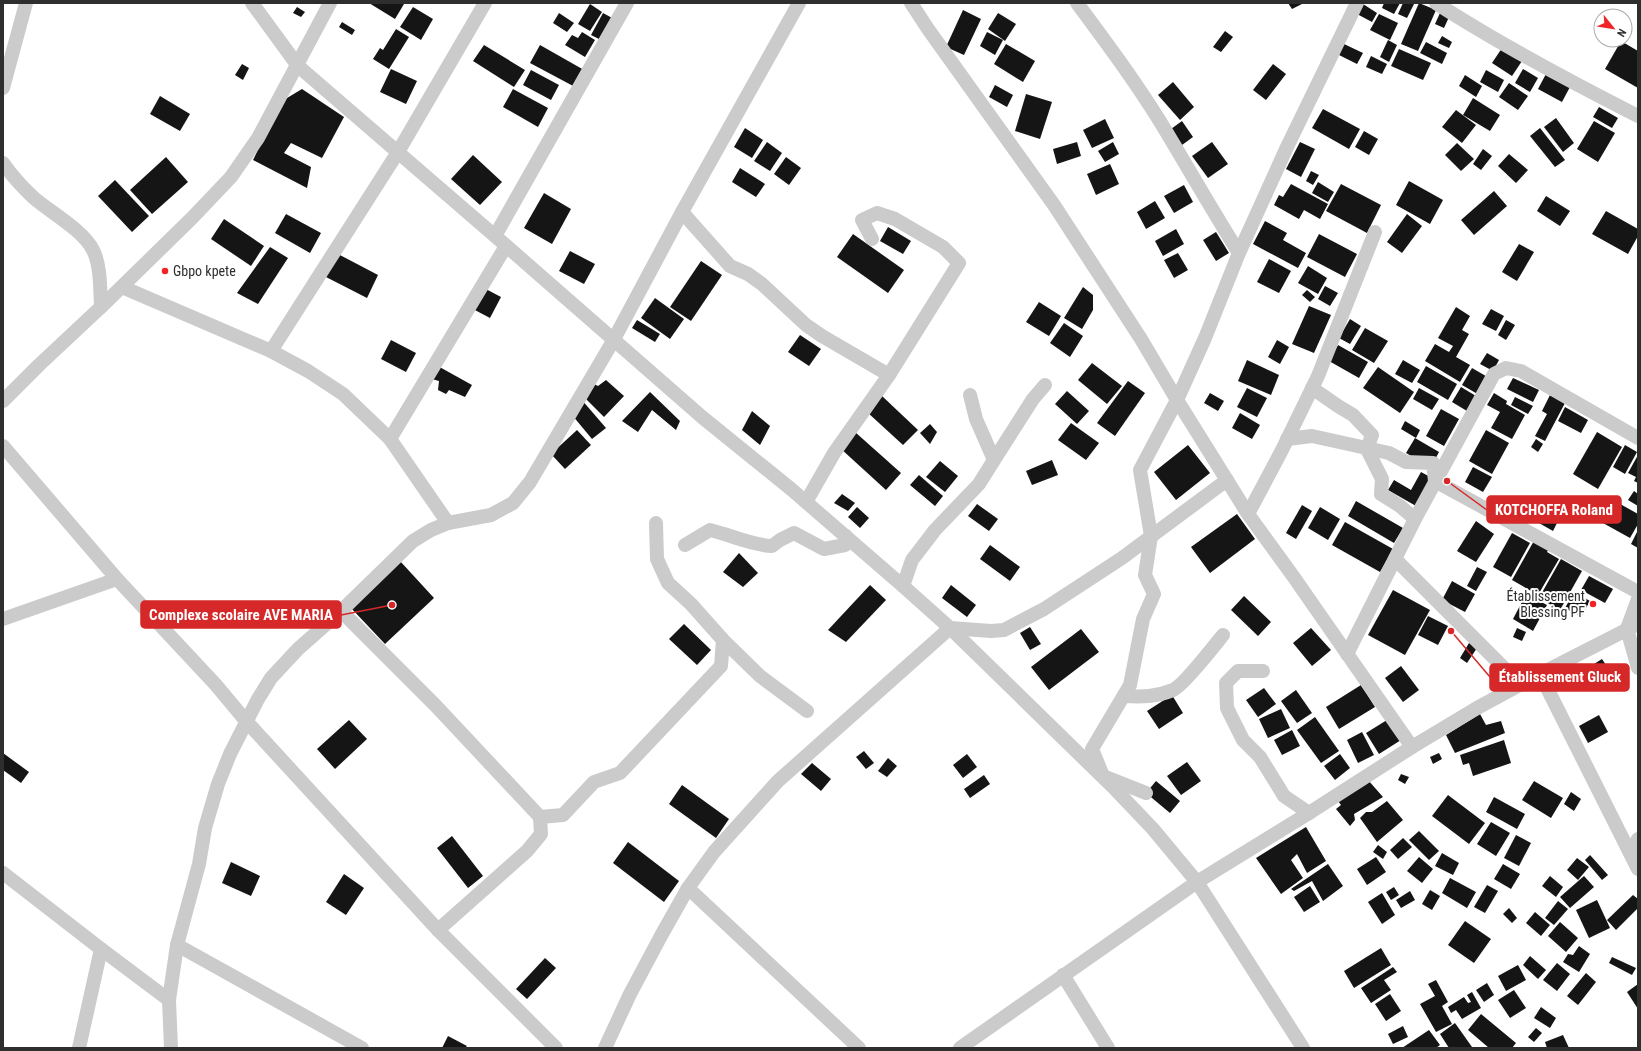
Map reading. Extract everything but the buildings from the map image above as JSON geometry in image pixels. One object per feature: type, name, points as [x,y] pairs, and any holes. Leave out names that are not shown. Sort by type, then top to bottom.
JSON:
[{"type":"street","points":[[3,88],[26,3]]},
{"type":"street","points":[[252,3],[298,66],[495,236],[702,418],[806,502],[903,586],[950,628],[1102,776],[1153,829],[1197,882],[1303,1048]]},
{"type":"street","points":[[3,401],[122,287],[231,177],[258,138],[298,66],[330,3]]},
{"type":"street","points":[[271,351],[398,152],[485,3]]},
{"type":"street","points":[[495,236],[627,3]]},
{"type":"street","points":[[171,1048],[169,1000],[177,945],[198,864],[205,828],[218,784],[230,754],[246,721],[272,678],[298,649],[341,611],[413,541],[431,530],[448,523],[491,516],[513,503],[530,482],[613,341],[682,212],[799,3]]},
{"type":"street","points":[[911,3],[1054,205],[1141,339],[1248,514],[1412,747]]},
{"type":"street","points":[[1077,3],[1160,122],[1239,253]]},
{"type":"street","points":[[1146,793],[1102,776],[1092,749],[1130,685],[1143,619],[1154,594],[1145,575],[1151,536],[1140,470],[1177,400],[1205,338],[1239,253],[1357,3]]},
{"type":"street","points":[[1436,3],[1554,73],[1638,116]]},
{"type":"street","points":[[3,163],[14,178],[34,198],[84,238],[93,250],[97,262],[101,307]]},
{"type":"street","points":[[682,212],[730,266],[748,274],[762,284],[806,325],[822,336],[889,375]]},
{"type":"street","points":[[806,502],[834,453],[889,375],[960,263],[943,247],[895,219],[877,213],[862,220],[872,239]]},
{"type":"street","points":[[1248,514],[1312,388],[1375,232]]},
{"type":"street","points":[[390,439],[506,246]]},
{"type":"street","points":[[122,287],[271,351],[308,371],[343,394],[390,439],[448,523]]},
{"type":"street","points":[[1347,654],[1415,519],[1494,374],[1506,368],[1521,372],[1638,438]]},
{"type":"street","points":[[903,586],[912,560],[935,530],[979,484],[1033,399],[1045,385]]},
{"type":"street","points":[[1312,388],[1353,415],[1372,435],[1367,449],[1382,479],[1381,494],[1400,506],[1415,519]]},
{"type":"street","points":[[970,395],[976,419],[994,460]]},
{"type":"street","points":[[1287,439],[1312,436],[1389,453],[1406,462],[1433,463],[1435,481]]},
{"type":"street","points":[[3,446],[117,579],[216,685],[246,721],[438,930],[556,1048]]},
{"type":"street","points":[[606,1048],[630,994],[688,888],[714,852],[778,781],[950,628],[992,631],[1004,630],[1067,595],[1122,558],[1227,480]]},
{"type":"street","points":[[1435,481],[1638,592]]},
{"type":"street","points":[[656,523],[657,558],[668,583],[691,604],[722,640],[760,676],[807,711]]},
{"type":"street","points":[[685,545],[710,530],[731,535],[757,545],[772,546],[794,533],[824,549],[845,545],[846,536]]},
{"type":"street","points":[[1395,559],[1520,685]]},
{"type":"street","points":[[3,619],[117,579]]},
{"type":"street","points":[[1638,599],[1633,627],[1638,668]]},
{"type":"street","points":[[341,611],[436,706],[540,817],[541,834],[527,851],[438,930]]},
{"type":"street","points":[[967,1046],[1063,975],[1197,882],[1412,747],[1540,674],[1633,627]]},
{"type":"street","points":[[1124,696],[1148,697],[1175,689],[1209,653],[1223,635]]},
{"type":"street","points":[[540,817],[563,815],[594,782],[620,773],[721,666],[722,640]]},
{"type":"street","points":[[1263,672],[1238,671],[1226,683],[1227,708],[1243,740],[1260,757],[1284,796],[1309,813]]},
{"type":"street","points":[[1540,674],[1638,867]]},
{"type":"street","points":[[1630,853],[1638,839]]},
{"type":"street","points":[[3,873],[169,1000]]},
{"type":"street","points":[[688,888],[858,1048]]},
{"type":"street","points":[[177,945],[362,1048]]},
{"type":"street","points":[[79,1048],[101,949]]},
{"type":"street","points":[[1063,975],[1108,1048]]},
{"type":"place","name":"Gbpo kpete","points":[[165,271]]},
{"type":"place","name":"KOTCHOFFA Roland","points":[[1447,481]]},
{"type":"place","name":"Établissement Blessing PF","points":[[1593,604]]},
{"type":"place","name":"Complexe scolaire AVE MARIA","points":[[392,605]]},
{"type":"place","name":"Établissement Gluck","points":[[1451,631]]}]
